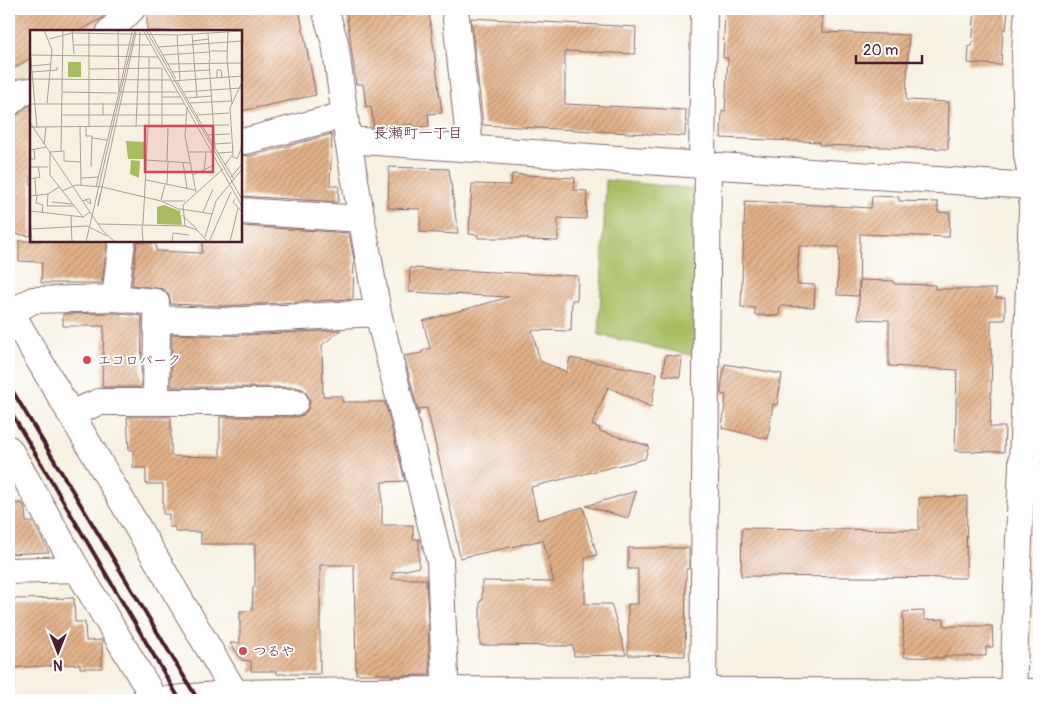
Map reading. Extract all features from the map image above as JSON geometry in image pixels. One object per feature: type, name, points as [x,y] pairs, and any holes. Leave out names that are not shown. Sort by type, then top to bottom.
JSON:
[{"type":"street","points":[[111,30],[132,9]]},
{"type":"street","points":[[139,30],[140,9]]},
{"type":"street","points":[[325,9],[335,43],[346,127],[378,312],[440,561],[446,695]]},
{"type":"street","points":[[455,9],[470,148]]},
{"type":"street","points":[[703,691],[704,9]]},
{"type":"street","points":[[1004,695],[1033,186],[1027,154],[1026,51],[1028,9]]},
{"type":"street","points":[[9,103],[22,92],[30,91]]},
{"type":"street","points":[[242,140],[346,127],[470,148],[705,166],[1033,186]]},
{"type":"street","points":[[242,211],[362,219]]},
{"type":"street","points":[[115,298],[122,242]]},
{"type":"street","points":[[156,402],[156,302],[115,298],[33,300],[10,311],[236,697]]},
{"type":"street","points":[[157,319],[224,321],[378,312]]},
{"type":"street","points":[[70,414],[99,402],[295,402]]},
{"type":"street","points":[[9,449],[77,569],[155,700]]},
{"type":"street","points":[[9,571],[77,569]]},
{"type":"street","points":[[164,700],[236,697],[703,691],[790,696],[1004,695],[1039,692]]},
{"type":"shaded area","points":[[9,9],[119,9],[96,30],[30,30],[30,83],[9,85]]},
{"type":"green space","points":[[606,180],[697,189],[695,356],[599,335]]},
{"type":"building","points":[[20,9],[111,9],[101,19],[81,30],[30,30],[30,59],[9,71],[9,15]]},
{"type":"building","points":[[147,9],[299,9],[316,95],[242,111],[242,30],[147,30]]},
{"type":"building","points":[[346,9],[388,9],[389,17],[429,12],[442,113],[428,114],[429,126],[412,128],[412,124],[385,128],[374,127],[371,106],[366,107],[363,84],[356,84]]},
{"type":"building","points":[[725,9],[822,9],[822,32],[909,35],[906,100],[949,102],[948,149],[819,145],[819,142],[721,138],[722,111],[725,111],[728,58],[723,58]]},
{"type":"building","points":[[975,9],[1008,11],[1006,29],[1003,29],[1001,65],[968,63],[969,46],[972,46]]},
{"type":"building","points":[[471,18],[636,27],[635,54],[565,51],[565,104],[686,110],[685,136],[483,125]]},
{"type":"building","points":[[30,106],[30,236],[14,234],[15,216],[9,216],[11,118]]},
{"type":"building","points":[[332,134],[330,186],[339,186],[338,202],[242,196],[242,155],[250,156]]},
{"type":"building","points":[[389,167],[449,169],[458,234],[420,232],[420,209],[388,208]]},
{"type":"building","points":[[512,174],[575,178],[574,190],[587,191],[586,219],[558,218],[558,241],[528,240],[528,238],[478,238],[478,235],[469,234],[472,184],[511,185]]},
{"type":"building","points":[[872,196],[899,197],[899,201],[938,202],[938,212],[950,213],[949,237],[860,234],[859,296],[837,295],[839,247],[799,246],[797,284],[815,285],[814,307],[780,306],[779,316],[755,315],[755,308],[741,307],[745,201],[871,208]]},
{"type":"building","points":[[242,226],[349,233],[354,260],[353,299],[224,306],[171,304],[169,295],[164,289],[132,285],[137,242],[156,244],[156,251],[202,253],[203,242],[242,242]]},
{"type":"building","points":[[19,241],[107,242],[102,283],[41,283],[42,262],[19,261]]},
{"type":"building","points":[[410,268],[578,276],[577,300],[572,300],[571,331],[532,330],[540,361],[567,372],[570,358],[657,373],[651,407],[608,387],[592,425],[600,428],[599,431],[649,446],[645,459],[531,487],[538,520],[583,507],[597,555],[585,558],[585,604],[611,604],[626,655],[574,656],[573,646],[480,645],[482,581],[554,582],[543,540],[460,558],[427,408],[419,409],[419,415],[404,356],[422,353],[422,351],[430,348],[423,321],[509,297],[409,292]]},
{"type":"building","points":[[860,280],[894,281],[894,284],[935,285],[935,289],[996,289],[996,298],[1005,298],[1005,320],[991,320],[990,427],[1005,427],[1004,452],[955,451],[957,370],[889,366],[889,320],[858,319]]},
{"type":"building","points":[[114,313],[142,316],[141,387],[102,387],[104,326],[63,326],[63,314]]},
{"type":"building","points":[[341,330],[322,345],[323,396],[342,396],[342,402],[385,402],[405,481],[382,482],[382,525],[413,525],[413,539],[419,539],[419,567],[392,573],[392,579],[426,579],[430,675],[391,676],[391,674],[356,674],[354,565],[320,565],[320,674],[277,674],[277,671],[251,671],[251,661],[242,660],[230,643],[240,643],[240,611],[252,611],[253,587],[255,587],[255,544],[201,544],[201,532],[175,532],[175,527],[169,527],[169,514],[163,514],[163,484],[146,484],[146,468],[133,468],[133,450],[129,450],[127,417],[171,417],[171,456],[220,457],[220,417],[295,417],[303,415],[308,409],[310,402],[308,395],[303,389],[295,387],[171,387],[172,334],[225,336]]},
{"type":"building","points":[[665,355],[682,357],[680,377],[663,375]]},
{"type":"building","points":[[725,364],[782,374],[777,405],[773,404],[768,439],[722,428],[726,395],[721,394],[721,388]]},
{"type":"building","points":[[636,491],[628,518],[586,506]]},
{"type":"building","points":[[967,496],[966,578],[741,576],[742,528],[919,530],[919,498]]},
{"type":"building","points":[[22,503],[25,508],[26,522],[33,522],[49,552],[9,554],[9,504]]},
{"type":"building","points":[[628,548],[689,548],[689,569],[686,569],[685,656],[628,655],[628,604],[638,604],[638,569],[628,569]]},
{"type":"building","points":[[74,598],[75,622],[85,622],[86,641],[102,640],[102,668],[80,668],[80,664],[9,668],[9,599]]},
{"type":"building","points":[[924,611],[924,620],[944,619],[944,626],[992,626],[993,647],[986,647],[986,656],[904,657],[903,612]]},
{"type":"railway","points":[[9,385],[198,700]]},
{"type":"railway","points":[[9,409],[180,700]]},
{"type":"place","name":"エコロパーク","points":[[87,360]]},
{"type":"place","name":"つるや","points":[[243,651]]},
{"type":"district","name":"長瀬町一丁目","points":[[418,133]]}]
